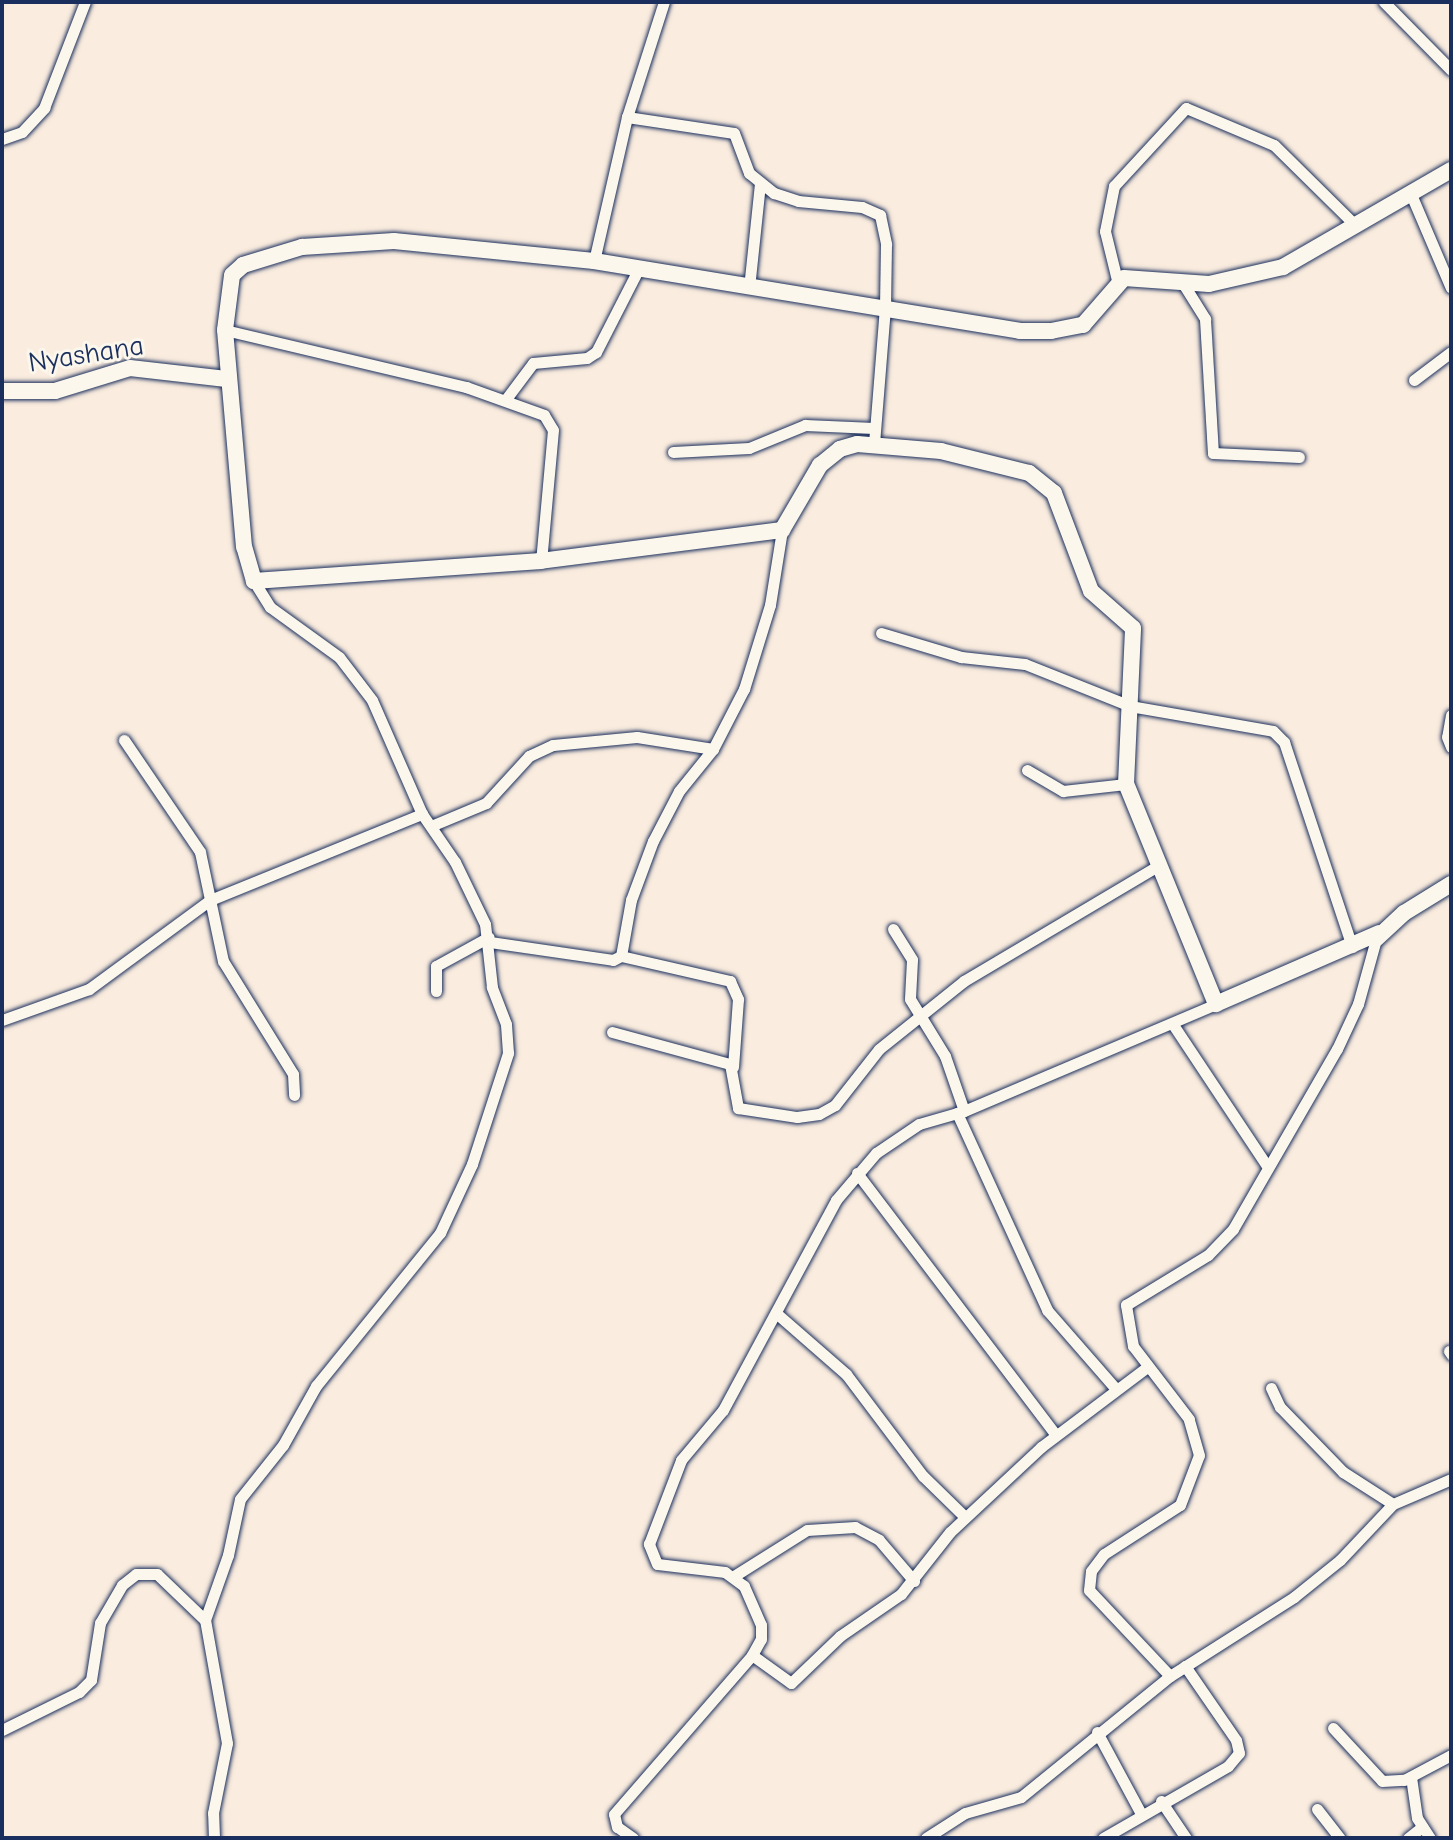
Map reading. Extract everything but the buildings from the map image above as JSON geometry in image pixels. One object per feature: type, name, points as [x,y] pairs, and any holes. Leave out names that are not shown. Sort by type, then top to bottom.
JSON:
[{"type":"street","points":[[2,139],[22,132],[44,108],[85,2]]},
{"type":"street","points":[[594,261],[627,117],[664,2]]},
{"type":"street","points":[[1384,2],[1451,70]]},
{"type":"street","points":[[214,1838],[213,1813],[227,1743],[205,1620],[228,1555],[240,1499],[283,1445],[316,1386],[440,1233],[472,1164],[508,1053],[506,1024],[492,987],[490,939],[455,862],[422,814],[359,677],[339,657],[288,624],[254,581],[244,547],[226,379],[225,330],[230,284],[237,270],[302,247],[394,241],[594,261],[1020,331],[1051,331],[1092,318],[1117,280],[1105,231],[1114,186],[1186,108],[1274,145],[1355,225]]},
{"type":"street","points":[[627,117],[734,133],[749,173],[760,184],[798,201],[862,207],[880,215],[886,244],[885,307],[874,436]]},
{"type":"street","points":[[1117,280],[1184,285],[1260,276],[1451,170]]},
{"type":"street","points":[[749,288],[760,184]]},
{"type":"street","points":[[1410,192],[1451,288]]},
{"type":"street","points":[[506,399],[533,363],[587,358],[596,352],[638,270]]},
{"type":"street","points":[[1184,285],[1205,319],[1213,453],[1299,457]]},
{"type":"street","points":[[225,330],[506,399],[552,421],[541,561]]},
{"type":"street","points":[[1414,380],[1451,352]]},
{"type":"street","name":"Nyashana","points":[[2,391],[55,391],[130,368],[226,379]]},
{"type":"street","points":[[673,452],[749,448],[805,425],[985,460],[1044,482],[1066,517],[1091,591],[1133,628],[1126,784],[1216,1004]]},
{"type":"street","points":[[621,956],[631,900],[648,850],[679,791],[713,749],[757,654],[782,530],[820,465],[840,449],[874,436]]},
{"type":"street","points":[[254,581],[541,561],[782,530]]},
{"type":"street","points":[[881,633],[961,657],[1025,664],[1130,706],[1279,735],[1352,947]]},
{"type":"street","points":[[1451,715],[1447,722],[1451,747]]},
{"type":"street","points":[[431,826],[486,803],[529,756],[553,745],[637,737],[713,749]]},
{"type":"street","points":[[124,740],[200,852],[223,961],[293,1074],[294,1095]]},
{"type":"street","points":[[1027,770],[1063,791],[1126,784]]},
{"type":"street","points":[[2,1020],[89,989],[210,900],[422,814]]},
{"type":"street","points":[[436,991],[436,966],[490,939],[613,960],[621,956],[730,981],[738,999],[733,1067],[738,1108],[797,1117],[819,1114],[835,1105],[870,1057],[989,965],[1158,866]]},
{"type":"street","points":[[633,1838],[617,1827],[614,1814],[752,1655],[761,1639],[761,1625],[749,1593],[734,1576],[657,1564],[649,1544],[681,1460],[715,1422],[836,1200],[857,1173],[903,1133],[1174,1026],[1216,1004],[1377,936],[1451,884]]},
{"type":"street","points":[[893,929],[910,951],[910,999],[945,1056],[960,1112],[1047,1310],[1116,1389]]},
{"type":"street","points":[[1170,1676],[1089,1590],[1091,1571],[1104,1554],[1180,1505],[1199,1455],[1189,1419],[1146,1368],[1133,1346],[1126,1305],[1223,1242],[1337,1049],[1358,1004],[1377,936]]},
{"type":"street","points":[[1174,1026],[1267,1166]]},
{"type":"street","points":[[612,1032],[733,1067]]},
{"type":"street","points":[[857,1173],[1055,1434]]},
{"type":"street","points":[[776,1313],[846,1374],[923,1476],[965,1517]]},
{"type":"street","points":[[752,1655],[791,1683],[840,1636],[914,1581],[965,1517],[1055,1434],[1146,1368]]},
{"type":"street","points":[[1271,1388],[1280,1407],[1343,1472],[1393,1504]]},
{"type":"street","points":[[926,1838],[965,1813],[1021,1797],[1097,1732],[1170,1676],[1294,1597],[1340,1560],[1393,1504],[1451,1479]]},
{"type":"street","points":[[734,1576],[807,1530],[855,1527],[879,1540],[914,1581]]},
{"type":"street","points":[[2,1730],[72,1696],[91,1680],[100,1623],[122,1585],[136,1574],[157,1574],[205,1620]]},
{"type":"street","points":[[1103,1838],[1140,1812],[1228,1766],[1239,1753],[1236,1740],[1185,1666]]},
{"type":"street","points":[[1333,1728],[1373,1777],[1392,1782],[1411,1777],[1451,1755]]},
{"type":"street","points":[[1097,1732],[1140,1812]]},
{"type":"street","points":[[1411,1777],[1422,1827],[1430,1838]]},
{"type":"street","points":[[1161,1801],[1186,1838]]},
{"type":"street","points":[[1317,1809],[1340,1838]]},
{"type":"street","points":[[1408,1838],[1422,1827]]}]
